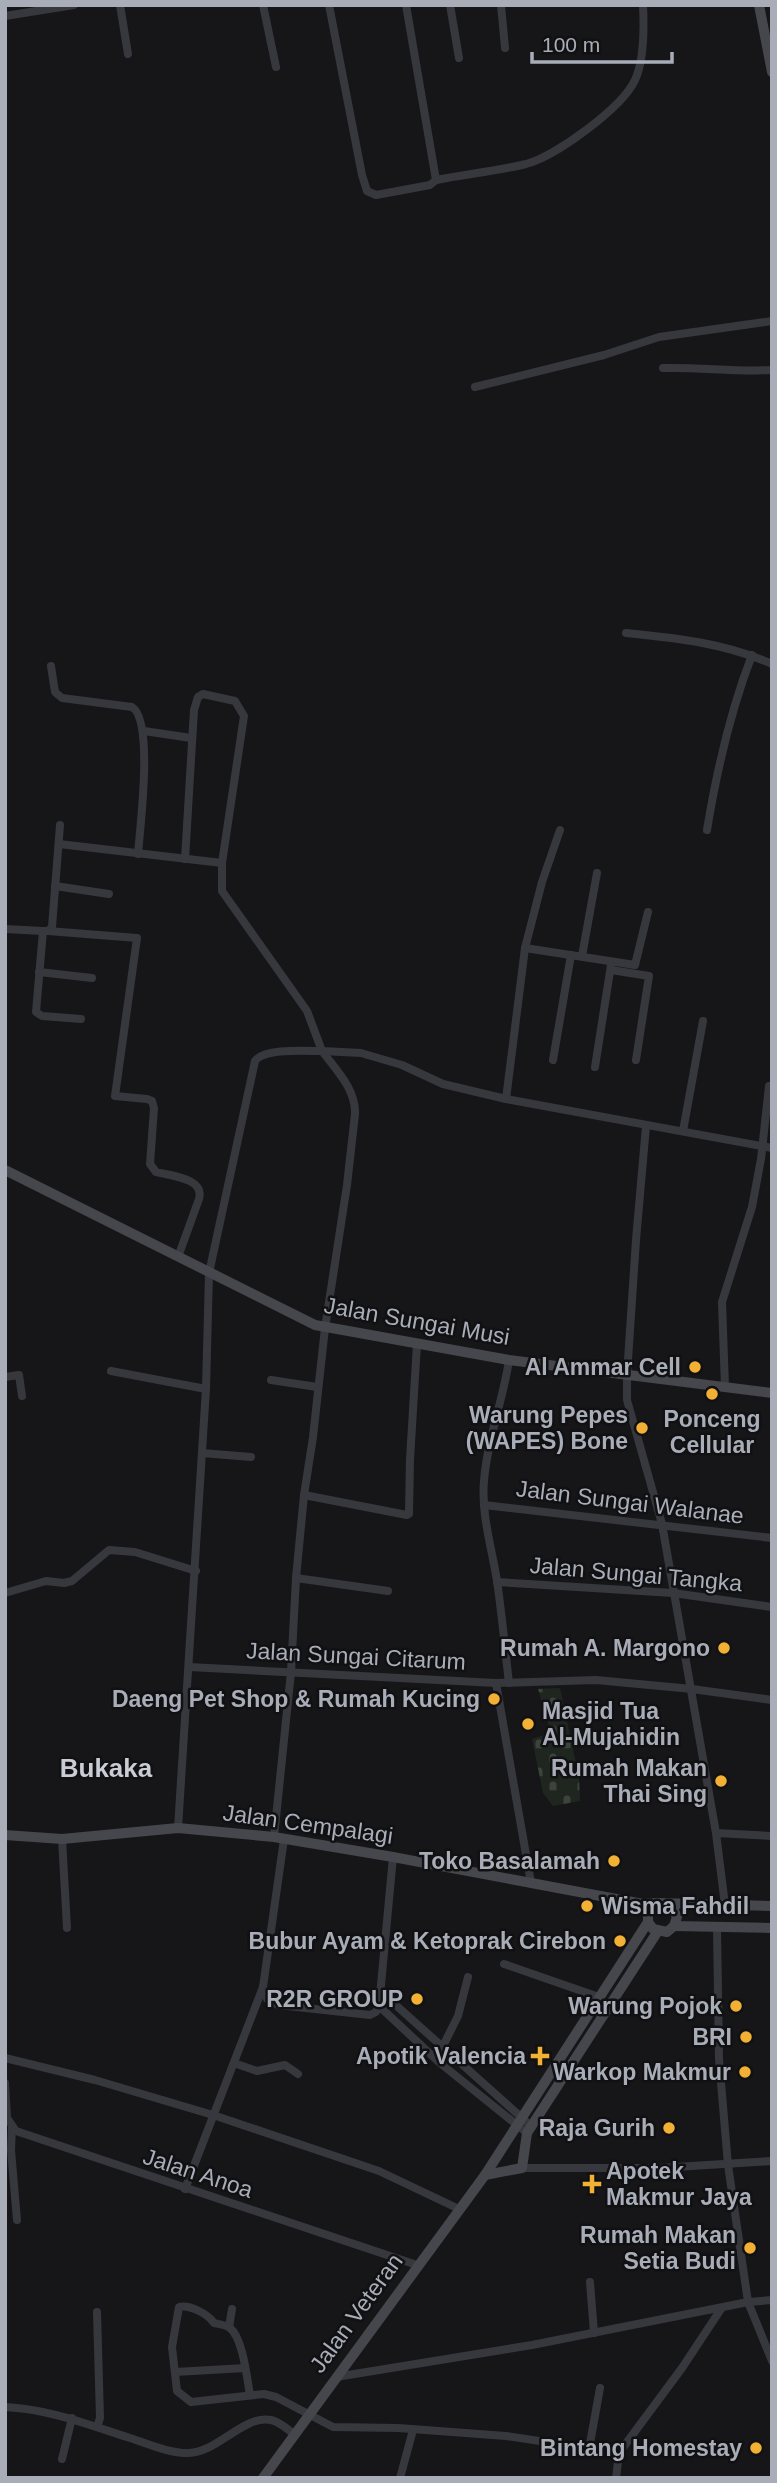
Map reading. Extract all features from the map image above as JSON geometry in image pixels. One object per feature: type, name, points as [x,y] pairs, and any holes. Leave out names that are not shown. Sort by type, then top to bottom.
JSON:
[{"type":"street","points":[[5,16],[74,5]]},
{"type":"street","points":[[120,5],[128,54]]},
{"type":"street","points":[[262,5],[276,67]]},
{"type":"street","points":[[329,5],[367,191],[376,195],[430,185],[436,180],[527,163],[547,156],[610,110],[634,82],[642,42],[643,5]]},
{"type":"street","points":[[406,5],[436,180]]},
{"type":"street","points":[[450,5],[459,58]]},
{"type":"street","points":[[501,5],[505,48]]},
{"type":"street","points":[[759,5],[772,72]]},
{"type":"street","points":[[475,387],[604,355],[659,337],[772,321]]},
{"type":"street","points":[[663,368],[730,372],[772,370]]},
{"type":"street","points":[[626,633],[707,643],[752,655],[772,664]]},
{"type":"street","points":[[707,830],[717,770],[734,702],[752,655]]},
{"type":"street","points":[[51,666],[58,696],[69,700],[132,707],[138,712],[144,730],[144,785],[138,854]]},
{"type":"street","points":[[184,859],[195,701],[200,695],[231,699],[240,706],[244,716],[222,863],[222,891],[307,1011],[322,1051],[350,1090],[355,1103],[347,1185],[325,1328],[304,1495],[279,1838],[262,1987],[185,2189]]},
{"type":"street","points":[[144,730],[191,738]]},
{"type":"street","points":[[45,931],[52,927],[60,825]]},
{"type":"street","points":[[506,1100],[525,948],[542,882],[560,830]]},
{"type":"street","points":[[59,844],[222,863]]},
{"type":"street","points":[[582,956],[597,873]]},
{"type":"street","points":[[55,887],[109,894]]},
{"type":"street","points":[[611,966],[636,964],[648,912]]},
{"type":"street","points":[[5,929],[137,938],[115,1096],[152,1101],[152,1168],[199,1187],[201,1193],[178,1257]]},
{"type":"street","points":[[45,931],[39,972],[36,1010],[38,1015],[81,1019]]},
{"type":"street","points":[[525,948],[582,956],[649,976],[636,1060]]},
{"type":"street","points":[[553,1060],[571,955]]},
{"type":"street","points":[[594,1067],[611,966]]},
{"type":"street","points":[[39,972],[92,978]]},
{"type":"street","points":[[683,1132],[702,1021]]},
{"type":"street","points":[[178,1828],[196,1571],[209,1273],[258,1056],[322,1051],[361,1053],[402,1065],[443,1084],[506,1100],[772,1148]]},
{"type":"street","points":[[724,1387],[722,1302],[752,1207],[761,1159],[769,1086]]},
{"type":"street","points":[[646,1126],[627,1400],[662,1524],[716,1833],[724,1905]]},
{"type":"street","name":"Jalan Sungai Musi","points":[[5,1170],[325,1328],[509,1360],[772,1393]]},
{"type":"street","points":[[304,1495],[409,1514],[417,1344]]},
{"type":"street","points":[[509,1360],[505,1393],[488,1450],[484,1482],[484,1505],[498,1582],[509,1683]]},
{"type":"street","points":[[111,1371],[206,1389]]},
{"type":"street","points":[[5,1377],[19,1375],[22,1396]]},
{"type":"street","points":[[271,1380],[317,1387]]},
{"type":"street","points":[[202,1453],[251,1457]]},
{"type":"street","name":"Jalan Sungai Walanae","points":[[484,1505],[772,1538]]},
{"type":"street","points":[[5,1593],[46,1581],[72,1581],[109,1550],[135,1552],[196,1571]]},
{"type":"street","points":[[296,1578],[388,1591]]},
{"type":"street","name":"Jalan Sungai Tangka","points":[[498,1582],[673,1593],[772,1607]]},
{"type":"street","name":"Jalan Sungai Citarum","points":[[189,1667],[496,1683],[596,1680],[772,1700]]},
{"type":"street","points":[[496,1683],[531,1883]]},
{"type":"street","name":"Jalan Cempalagi","points":[[5,1835],[62,1839],[178,1828],[279,1838],[531,1883],[646,1913]]},
{"type":"street","points":[[716,1833],[772,1836]]},
{"type":"street","points":[[62,1839],[67,1928]]},
{"type":"street","points":[[262,1987],[267,1999],[278,2005],[370,2015],[376,2012],[379,2007],[393,1857]]},
{"type":"street","points":[[671,1905],[677,1917],[674,1926],[667,1931],[658,1931],[646,1913],[657,1903],[772,1906]]},
{"type":"street","name":"Jalan Veteran","points":[[522,2168],[524,2126],[630,1947],[646,1913]]},
{"type":"street","points":[[674,1926],[772,1928]]},
{"type":"street","points":[[717,1927],[719,2059],[728,2165],[748,2302],[772,2361]]},
{"type":"street","name":"Jalan Veteran","points":[[263,2478],[417,2265],[524,2126],[658,1931]]},
{"type":"street","points":[[630,1947],[640,1955]]},
{"type":"street","points":[[504,1964],[599,1997]]},
{"type":"street","points":[[443,2046],[458,2016],[468,1976]]},
{"type":"street","points":[[380,1991],[443,2046],[524,2126]]},
{"type":"street","points":[[379,2007],[440,2063],[524,2126]]},
{"type":"street","points":[[5,2058],[94,2080],[213,2115],[379,2171],[459,2209]]},
{"type":"street","points":[[234,2063],[257,2071],[288,2066],[298,2074]]},
{"type":"street","points":[[5,2082],[7,2119],[12,2127],[17,2220]]},
{"type":"street","name":"Jalan Anoa","points":[[12,2127],[16,2131],[185,2189],[417,2265]]},
{"type":"street","points":[[485,2175],[522,2168],[659,2168],[772,2161]]},
{"type":"street","points":[[590,2282],[594,2333]]},
{"type":"street","points":[[336,2377],[431,2363],[748,2302],[772,2300]]},
{"type":"street","points":[[229,2327],[214,2323],[209,2316],[185,2305],[179,2307],[172,2347],[177,2391],[191,2402],[264,2394],[276,2398],[301,2424]]},
{"type":"street","points":[[232,2309],[229,2327],[240,2346],[250,2395]]},
{"type":"street","points":[[616,2478],[619,2453],[682,2368],[721,2309]]},
{"type":"street","points":[[97,2312],[98,2423]]},
{"type":"street","points":[[175,2372],[245,2368]]},
{"type":"street","points":[[589,2449],[600,2388]]},
{"type":"street","points":[[5,2407],[98,2423],[165,2449],[185,2453],[196,2453],[247,2426],[267,2420],[333,2427],[506,2436],[619,2453]]},
{"type":"street","points":[[62,2459],[72,2418]]},
{"type":"street","points":[[400,2478],[413,2430]]},
{"type":"green space","points":[[560,1688],[579,1778],[580,1801],[553,1806],[543,1793],[532,1739],[551,1733],[538,1689]]},
{"type":"place","name":"Al Ammar Cell","points":[[695,1367]]},
{"type":"place","name":"Ponceng Cellular","points":[[712,1394]]},
{"type":"place","name":"Warung Pepes (WAPES) Bone","points":[[642,1428]]},
{"type":"place","name":"Rumah A. Margono","points":[[724,1648]]},
{"type":"place","name":"Daeng Pet Shop & Rumah Kucing","points":[[494,1699]]},
{"type":"place","name":"Masjid Tua Al-Mujahidin","points":[[528,1724]]},
{"type":"place","name":"Rumah Makan Thai Sing","points":[[721,1781]]},
{"type":"place","name":"Toko Basalamah","points":[[614,1861]]},
{"type":"place","name":"Wisma Fahdil","points":[[587,1906]]},
{"type":"place","name":"Bubur Ayam & Ketoprak Cirebon","points":[[620,1941]]},
{"type":"place","name":"R2R GROUP","points":[[417,1999]]},
{"type":"place","name":"Warung Pojok","points":[[736,2006]]},
{"type":"place","name":"BRI","points":[[746,2037]]},
{"type":"place","name":"Apotik Valencia","points":[[540,2056]]},
{"type":"place","name":"Warkop Makmur","points":[[745,2072]]},
{"type":"place","name":"Raja Gurih","points":[[669,2128]]},
{"type":"place","name":"Apotek Makmur Jaya","points":[[592,2184]]},
{"type":"place","name":"Rumah Makan Setia Budi","points":[[750,2248]]},
{"type":"place","name":"Bintang Homestay","points":[[756,2448]]},
{"type":"district","name":"Bukaka","points":[[106,1768]]}]
